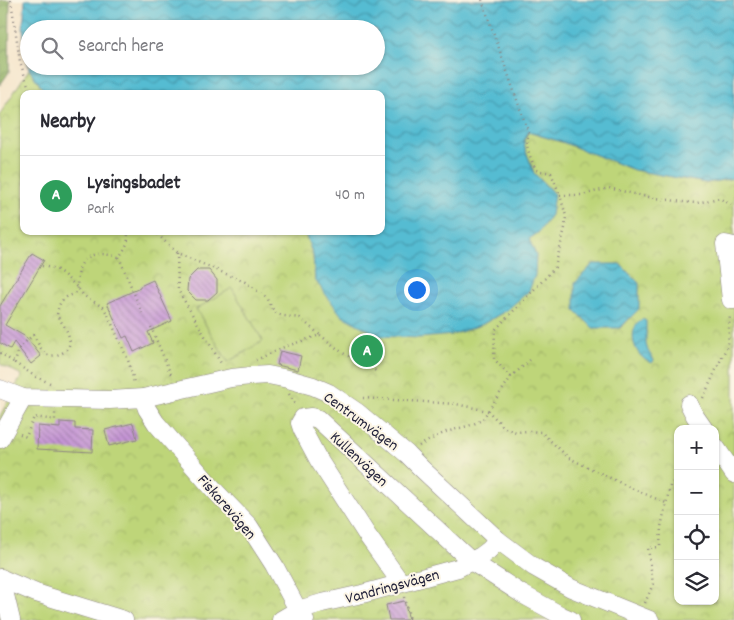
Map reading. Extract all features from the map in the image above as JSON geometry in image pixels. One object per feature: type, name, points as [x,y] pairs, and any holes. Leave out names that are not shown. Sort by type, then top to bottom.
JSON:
[{"type":"street","points":[[732,300],[725,244],[734,246]]},
{"type":"street","name":"Centrumvägen","points":[[23,398],[110,400],[139,398],[231,378],[268,375],[313,386],[329,393],[344,403],[407,454],[498,540],[534,567],[571,588],[645,618]]},
{"type":"street","points":[[0,389],[23,398],[3,433]]},
{"type":"street","name":"Fiskarevägen","points":[[139,398],[156,423],[216,492],[249,526],[274,565],[301,615]]},
{"type":"street","name":"Kullenvägen","points":[[401,583],[318,459],[302,430],[300,423],[303,418],[310,416],[318,419],[471,561],[522,594],[571,620]]},
{"type":"street","points":[[719,452],[734,474]]},
{"type":"street","name":"Vandringsvägen","points":[[281,620],[301,615],[322,603],[458,568],[481,556],[498,540]]},
{"type":"street","points":[[0,578],[10,620]]},
{"type":"street","points":[[0,578],[36,593],[124,620]]},
{"type":"path","points":[[11,0],[20,62]]},
{"type":"path","points":[[482,0],[529,134],[526,141],[527,147],[536,170],[551,172],[566,216],[565,228],[555,267],[495,330],[494,359],[511,377]]},
{"type":"path","points":[[24,75],[30,90]]},
{"type":"path","points":[[560,195],[582,195],[609,188],[643,196],[683,202],[697,203],[719,198],[734,207]]},
{"type":"path","points":[[119,257],[128,245],[128,235]]},
{"type":"path","points":[[158,235],[177,253],[245,282],[268,299],[271,307],[277,314],[300,318],[343,353],[378,372]]},
{"type":"path","points":[[15,363],[19,348],[33,335],[44,353],[48,355],[58,355],[68,348],[69,335],[57,316],[62,300],[75,294],[78,288],[79,269],[84,261],[92,255],[99,253],[119,257]]},
{"type":"path","points":[[177,253],[178,290],[231,378]]},
{"type":"path","points":[[119,257],[142,313]]},
{"type":"path","points":[[42,266],[56,269],[78,288],[84,296],[103,307],[128,360],[139,398]]},
{"type":"path","points":[[696,416],[728,344],[732,300]]},
{"type":"path","points":[[151,327],[175,383]]},
{"type":"path","points":[[249,363],[284,347],[320,335]]},
{"type":"path","points":[[0,353],[36,377],[57,385]]},
{"type":"path","points":[[407,454],[446,432],[482,420],[511,377],[530,360]]},
{"type":"path","points":[[363,398],[456,404],[488,411],[505,428],[516,432],[542,432],[570,458],[629,487],[666,502]]},
{"type":"path","points":[[3,433],[26,437],[34,417],[54,420],[55,412]]},
{"type":"path","points":[[645,618],[653,584],[648,548],[660,547],[661,527],[666,502],[670,486],[674,481]]},
{"type":"path","points":[[401,583],[410,620]]},
{"type":"green space","points":[[0,0],[10,0],[9,72],[0,85]]},
{"type":"green space","points":[[25,75],[33,75],[43,90],[20,90],[20,235],[306,235],[313,255],[315,280],[452,335],[483,324],[507,310],[529,239],[554,194],[534,173],[525,148],[524,141],[528,132],[562,142],[635,170],[706,183],[734,178],[734,620],[0,620],[0,416],[22,375],[0,364],[0,114]]},
{"type":"green space","points":[[232,288],[263,341],[228,362],[196,309]]},
{"type":"water","points":[[25,0],[734,0],[734,178],[706,183],[634,170],[562,142],[528,132],[524,141],[525,148],[534,173],[554,194],[551,215],[538,233],[529,239],[536,255],[535,275],[529,291],[507,310],[483,324],[452,335],[419,338],[380,336],[342,316],[315,280],[313,255],[306,235],[385,235],[385,90],[43,90],[33,75],[385,75],[385,20],[24,20]]},
{"type":"water","points":[[593,264],[620,264],[639,283],[639,309],[620,328],[593,328],[575,310],[575,283]]},
{"type":"water","points":[[643,319],[646,321],[646,344],[654,360],[652,363],[640,355],[634,343],[634,329]]},
{"type":"building","points":[[32,253],[44,260],[5,325],[26,337],[41,356],[31,364],[14,342],[10,349],[0,343],[0,306]]},
{"type":"building","points":[[197,270],[209,270],[217,280],[217,292],[208,300],[196,300],[187,291],[188,279]]},
{"type":"building","points":[[153,280],[172,321],[148,332],[153,343],[134,352],[127,336],[123,338],[107,303]]},
{"type":"building","points":[[280,351],[301,356],[298,370],[277,365]]},
{"type":"building","points":[[60,422],[75,423],[75,429],[93,430],[92,452],[37,449],[38,426],[60,428]]},
{"type":"building","points":[[133,423],[137,439],[109,446],[105,430]]},
{"type":"building","points":[[404,601],[409,620],[389,620],[386,605]]},
{"type":"place","name":"Lysingsbadet","points":[[367,351]]}]
